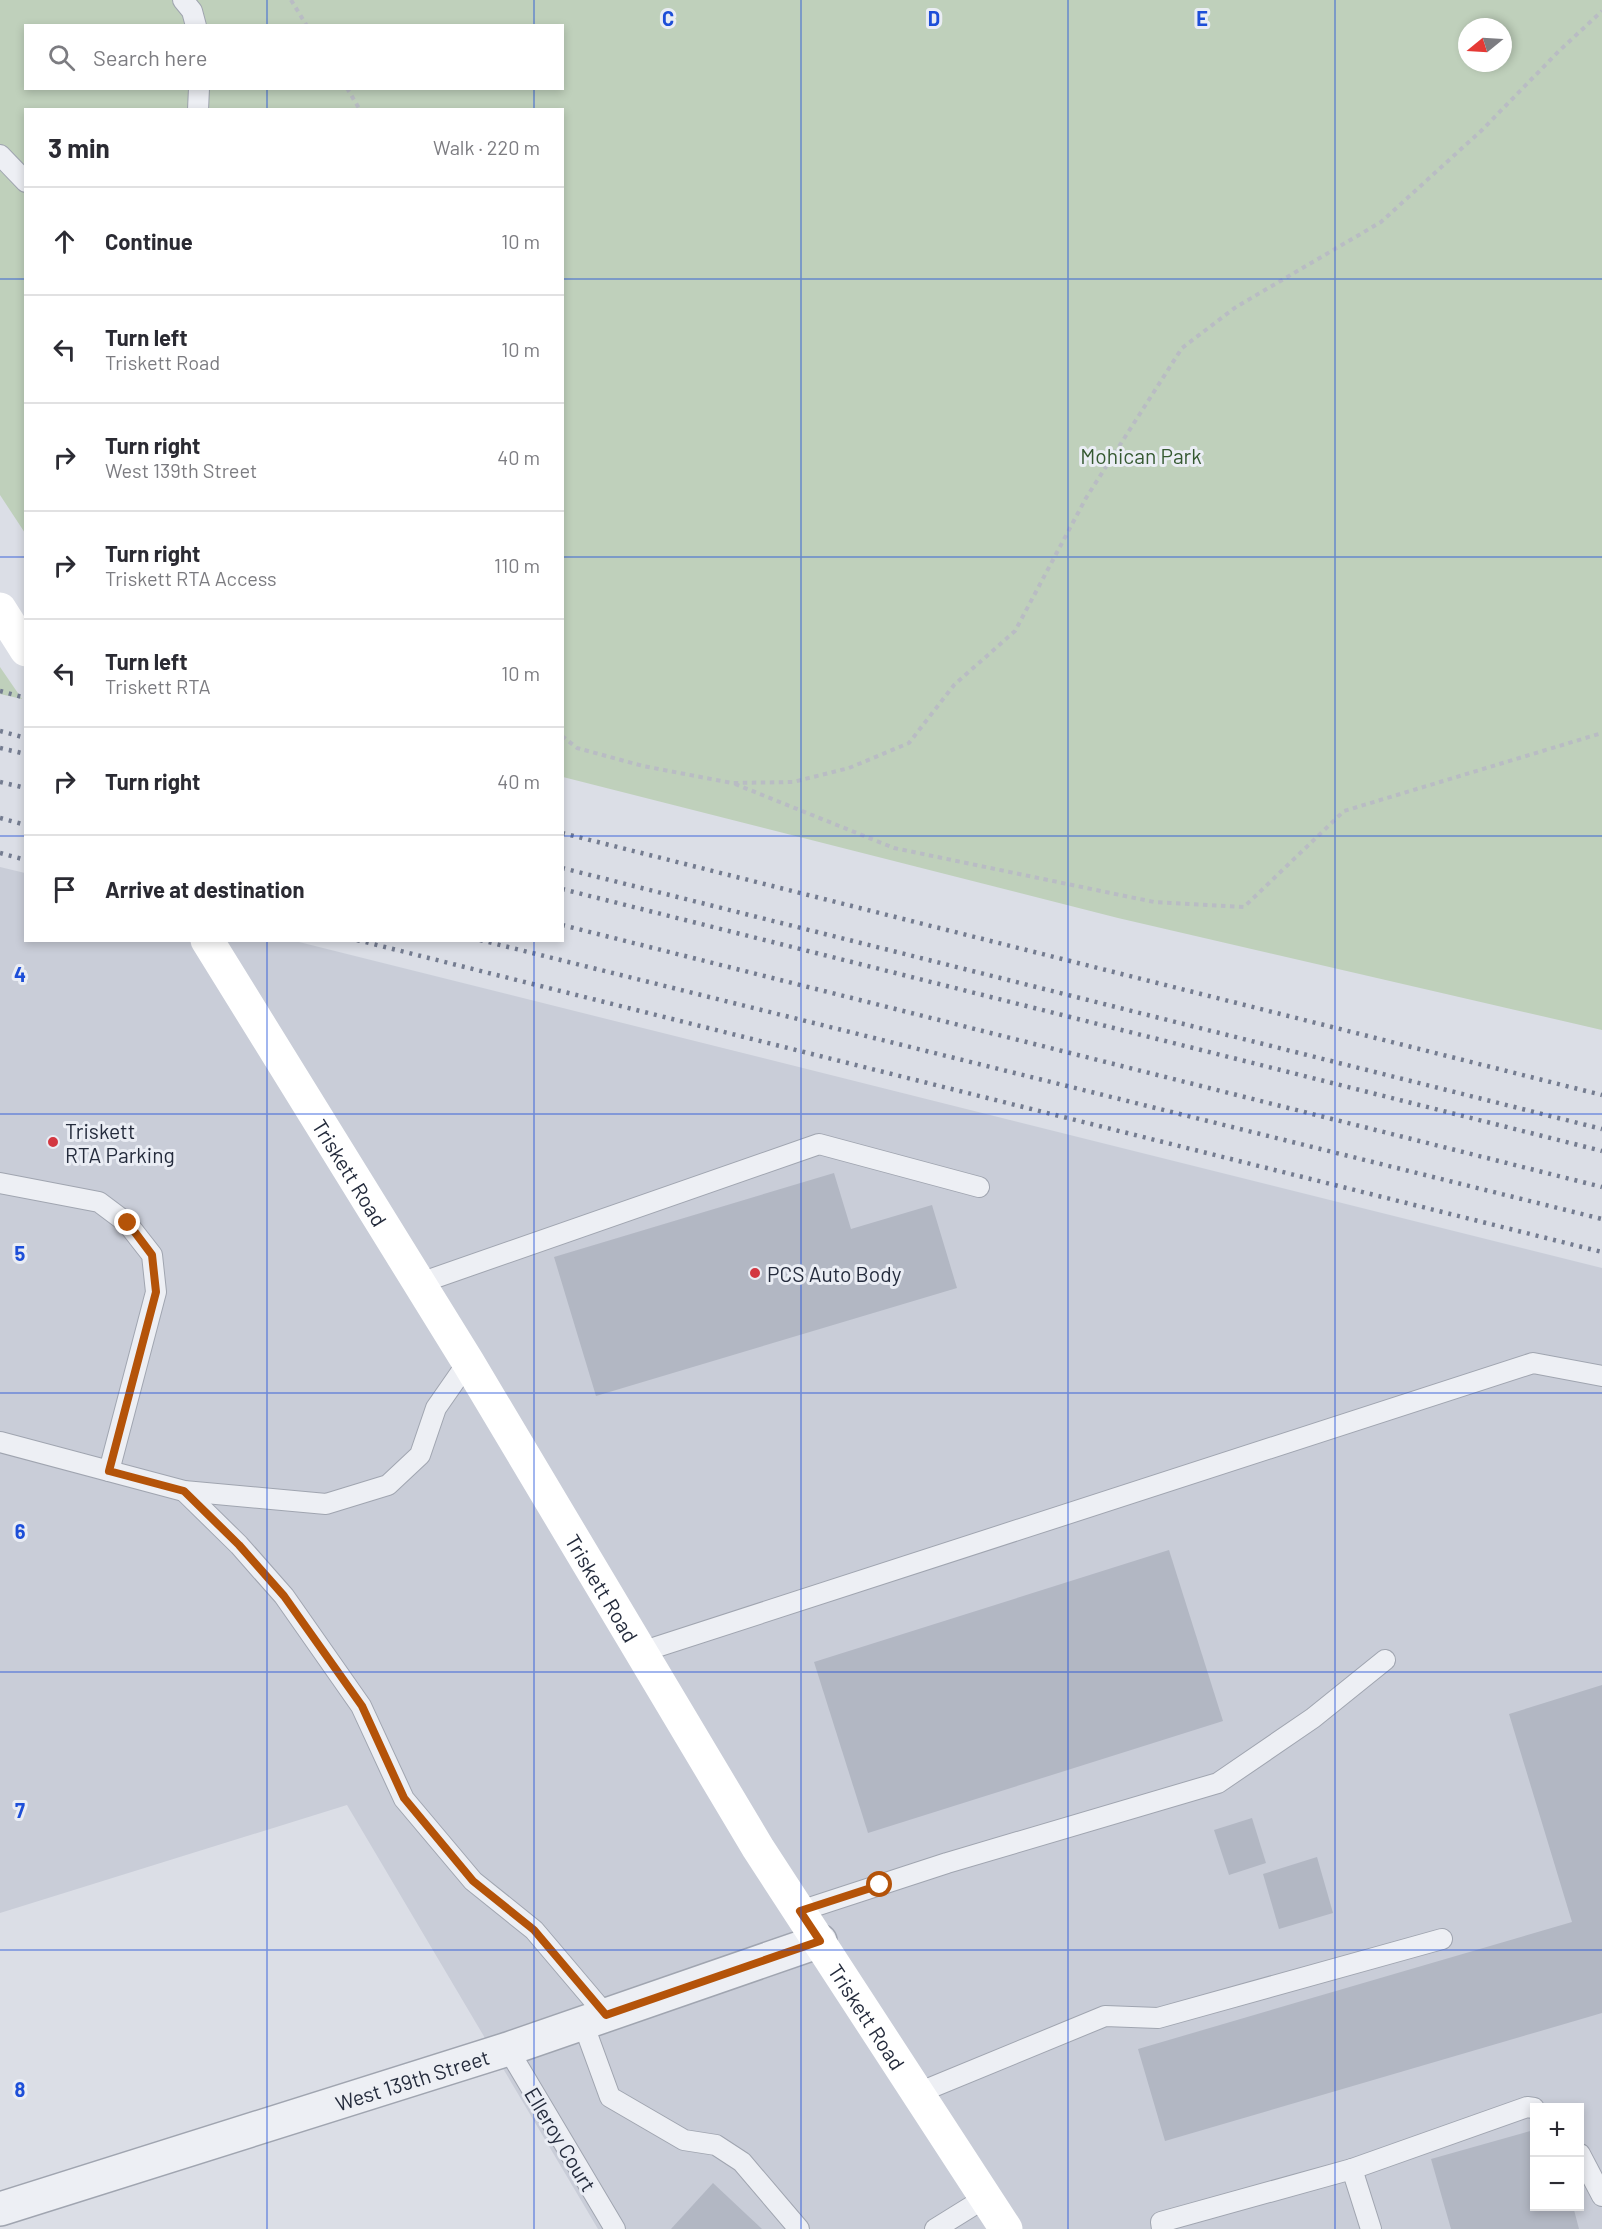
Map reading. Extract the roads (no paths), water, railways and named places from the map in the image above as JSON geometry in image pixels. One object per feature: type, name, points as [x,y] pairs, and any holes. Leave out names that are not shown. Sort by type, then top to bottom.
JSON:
[{"type":"main road","points":[[0,609],[24,647]]},
{"type":"main road","name":"Triskett Road","points":[[208,942],[468,1362],[758,1848],[1006,2229]]},
{"type":"street","name":"West 139th Street","points":[[0,2209],[508,2049],[820,1941]]},
{"type":"lane","points":[[183,0],[192,11],[195,24]]},
{"type":"lane","points":[[198,108],[199,90]]},
{"type":"lane","points":[[0,154],[24,180]]},
{"type":"lane","points":[[420,1283],[819,1144],[979,1187]]},
{"type":"lane","points":[[0,1183],[99,1202],[128,1223],[152,1255],[156,1292],[109,1471]]},
{"type":"lane","points":[[0,1442],[184,1491],[326,1504],[388,1485],[420,1455],[436,1408],[468,1362]]},
{"type":"lane","points":[[641,1652],[1533,1363],[1602,1376]]},
{"type":"lane","points":[[184,1491],[239,1545],[284,1596],[362,1706],[404,1798],[473,1881],[534,1930],[595,2019],[610,2097],[684,2140],[716,2145],[742,2162],[800,2229]]},
{"type":"lane","points":[[800,1911],[947,1863],[1218,1783],[1313,1718],[1385,1660]]},
{"type":"lane","points":[[918,2093],[1105,2016],[1158,2018],[1442,1939]]},
{"type":"lane","name":"Elleroy Court","points":[[508,2049],[615,2229]]},
{"type":"lane","points":[[1162,2229],[1161,2222],[1352,2169],[1530,2107]]},
{"type":"lane","points":[[1582,2157],[1602,2196]]},
{"type":"lane","points":[[1352,2169],[1371,2229]]},
{"type":"lane","points":[[934,2229],[986,2198]]},
{"type":"railway","points":[[0,691],[24,697]]},
{"type":"railway","points":[[0,731],[24,737]]},
{"type":"railway","points":[[0,748],[24,754]]},
{"type":"railway","points":[[0,782],[24,788]]},
{"type":"railway","points":[[0,818],[24,824]]},
{"type":"railway","points":[[564,834],[1602,1095]]},
{"type":"railway","points":[[0,853],[24,859]]},
{"type":"railway","points":[[564,869],[1602,1129]]},
{"type":"railway","points":[[564,890],[1602,1151]]},
{"type":"railway","points":[[564,926],[1602,1187]]},
{"type":"railway","points":[[365,942],[1602,1252]]},
{"type":"railway","points":[[488,942],[1602,1219]]},
{"type":"place","name":"Triskett RTA Parking","points":[[53,1142]]},
{"type":"place","name":"PCS Auto Body","points":[[755,1273]]},
{"type":"park label","name":"Mohican Park","points":[[1141,455]]}]
